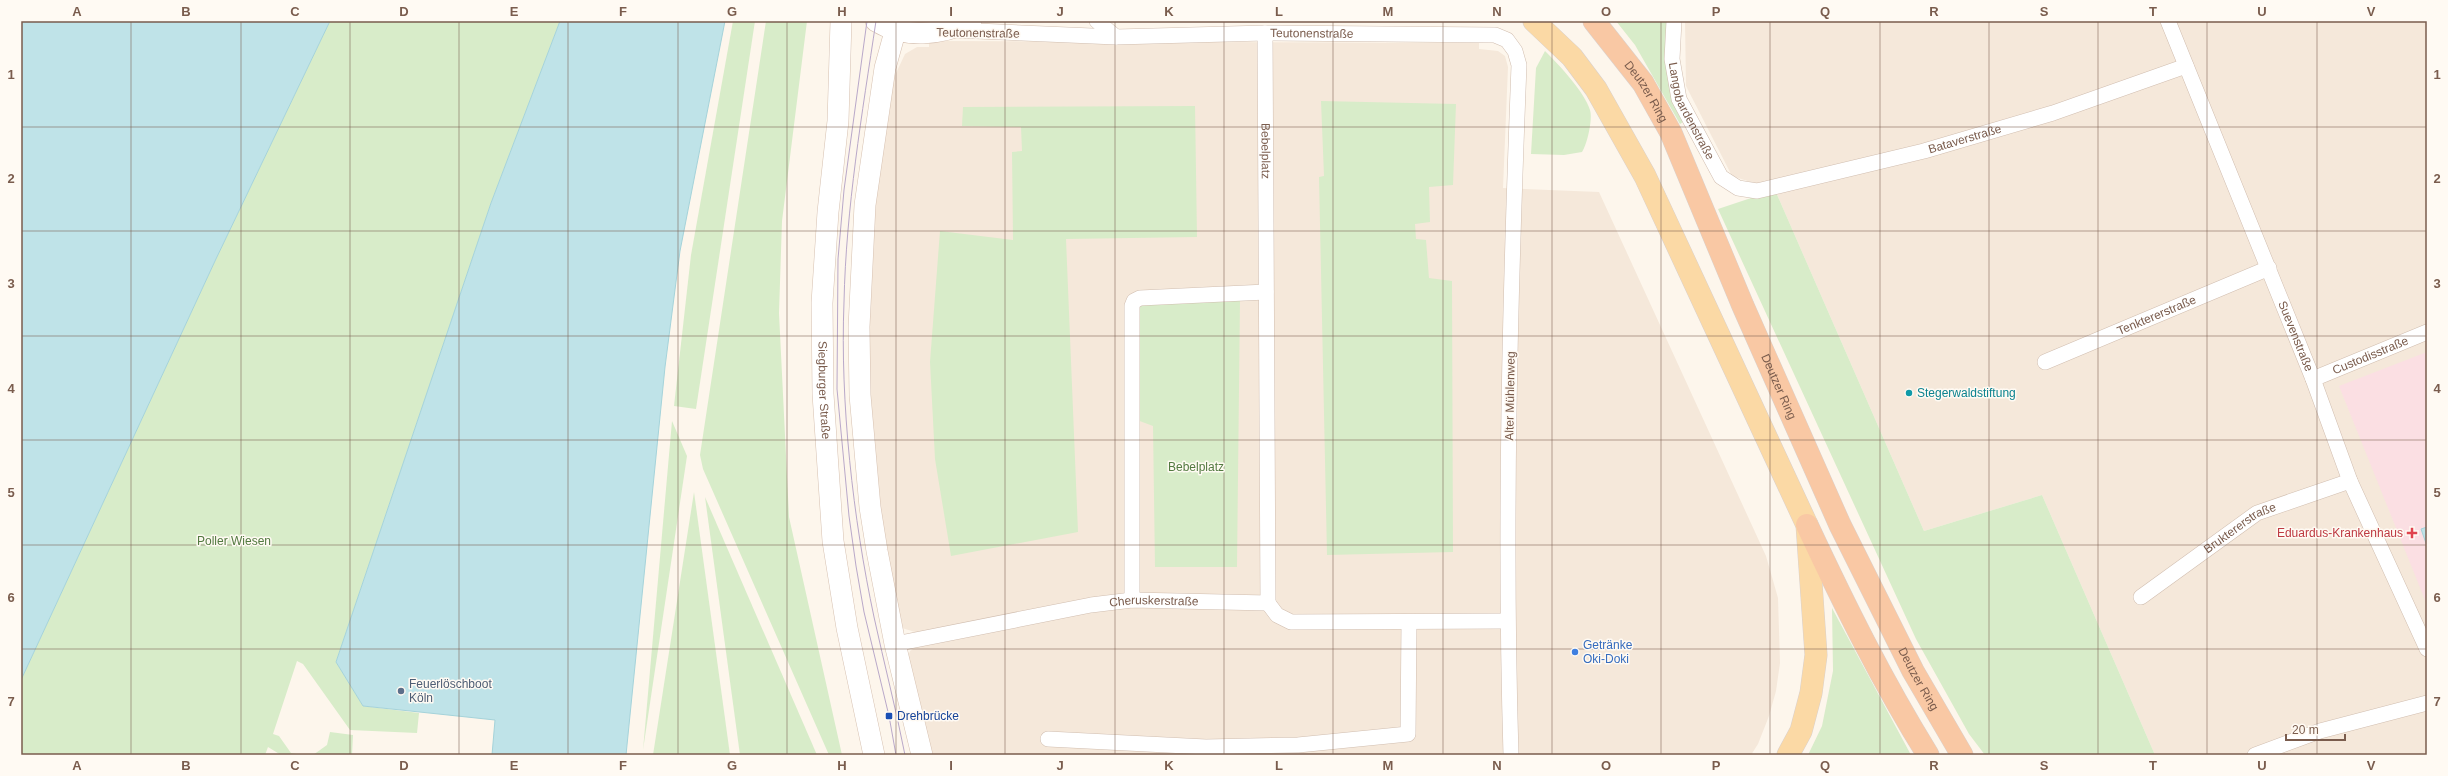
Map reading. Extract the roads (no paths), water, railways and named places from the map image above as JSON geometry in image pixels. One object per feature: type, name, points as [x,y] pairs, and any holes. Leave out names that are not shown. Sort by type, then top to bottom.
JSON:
[{"type":"highway","name":"Deutzer Ring","points":[[1594,21],[1643,83],[1671,133],[1743,306],[1840,526],[1913,671],[1962,755]]},
{"type":"highway","points":[[1807,525],[1854,627],[1891,695],[1928,755]]},
{"type":"main road","name":"Siegburger Straße","points":[[840,21],[838,121],[828,212],[822,303],[823,394],[833,541],[847,628],[874,755]]},
{"type":"main road","points":[[876,21],[902,28],[886,68],[865,205],[859,327],[860,396],[870,507],[895,644],[922,755]]},
{"type":"main road","points":[[952,30],[971,21]]},
{"type":"main road","points":[[1534,21],[1572,57],[1611,113],[1646,176],[1807,525],[1816,655],[1811,694],[1801,731],[1788,755]]},
{"type":"main road","name":"Teutonenstraße","points":[[902,28],[952,30]]},
{"type":"street","points":[[1098,21],[1116,38]]},
{"type":"street","name":"Langobardenstraße","points":[[1674,21],[1672,59],[1679,99],[1721,177],[1738,188]]},
{"type":"street","name":"Suevenstraße","points":[[2168,21],[2313,378],[2350,481],[2427,649]]},
{"type":"street","name":"Teutonenstraße","points":[[952,30],[1116,38],[1265,33],[1495,36],[1507,40]]},
{"type":"street","name":"Bebelplatz","points":[[1265,33],[1268,603]]},
{"type":"street","name":"Alter Mühlenweg","points":[[1507,40],[1515,51],[1519,64],[1511,263],[1507,621],[1511,755]]},
{"type":"street","name":"Bataverstraße","points":[[1738,188],[1757,191],[1924,151],[2053,114],[2186,66]]},
{"type":"street","name":"Tenktererstraße","points":[[2045,362],[2269,268]]},
{"type":"street","points":[[1132,600],[1132,306],[1134,301],[1140,298],[1266,292]]},
{"type":"street","name":"Custodisstraße","points":[[2313,378],[2427,332]]},
{"type":"street","name":"Bruktererstraße","points":[[2140,597],[2257,513],[2350,481]]},
{"type":"street","name":"Cheruskerstraße","points":[[895,644],[1091,605],[1132,600],[1268,603]]},
{"type":"street","points":[[1268,603],[1276,615],[1292,622],[1507,621]]},
{"type":"street","points":[[1048,739],[1206,747],[1298,745],[1408,734],[1409,622]]},
{"type":"street","points":[[2254,755],[2320,731],[2427,702]]},
{"type":"water","points":[[21,21],[330,21],[215,261],[21,680]]},
{"type":"water","points":[[560,21],[725,21],[680,251],[665,367],[626,755],[492,755],[495,720],[363,706],[336,662],[491,203]]},
{"type":"water","points":[[2427,527],[2427,546],[2421,529]]},
{"type":"tram line","points":[[867,21],[844,190],[838,259],[837,389],[849,516],[856,566],[864,612],[889,716],[896,755]]},
{"type":"tram line","points":[[876,21],[851,196],[845,267],[843,340],[844,380],[846,420],[854,500],[860,540],[874,617],[905,755]]},
{"type":"place","name":"Stegerwaldstiftung","points":[[1909,393]]},
{"type":"place","name":"Eduardus-Krankenhaus","points":[[2412,533]]},
{"type":"place","name":"Getränke Oki-Doki","points":[[1575,652]]},
{"type":"place","name":"Feuerlöschboot Köln","points":[[401,691]]},
{"type":"place","name":"Drehbrücke","points":[[889,716]]},
{"type":"park label","name":"Poller Wiesen","points":[[234,541]]}]
